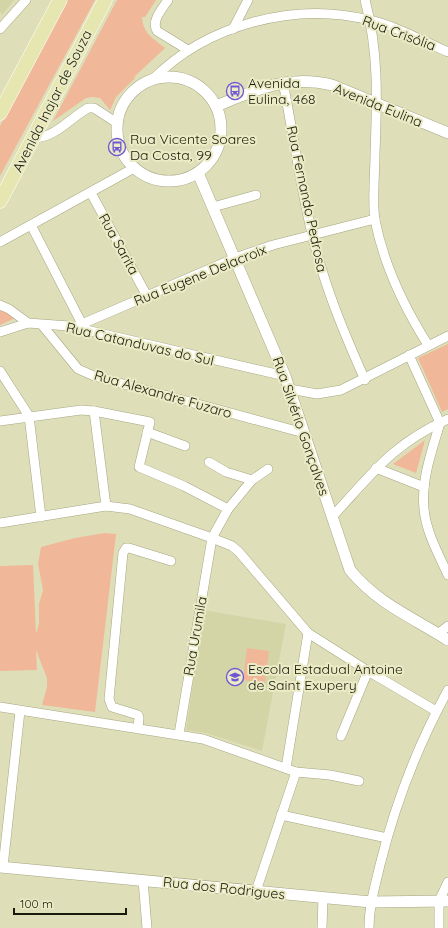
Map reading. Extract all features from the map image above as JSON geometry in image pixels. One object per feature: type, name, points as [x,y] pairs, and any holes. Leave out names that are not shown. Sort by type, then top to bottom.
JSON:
[{"type":"main road","points":[[1,110],[60,0]]},
{"type":"main road","name":"Avenida Inajar de Souza","points":[[0,201],[105,0]]},
{"type":"street","points":[[0,29],[26,0]]},
{"type":"street","points":[[168,0],[156,20],[155,28],[157,31],[188,50]]},
{"type":"street","points":[[233,29],[248,0]]},
{"type":"street","points":[[365,0],[374,43],[377,104],[375,219],[391,275],[410,316],[428,346]]},
{"type":"street","name":"Rua Crisólia","points":[[152,80],[172,61],[188,50],[233,29],[256,22],[290,16],[346,15],[370,20],[448,52]]},
{"type":"street","points":[[167,77],[182,79],[196,84],[208,94],[216,106],[221,121],[221,136],[217,150],[198,173],[182,180],[165,181],[148,177],[134,168],[124,155],[118,140],[117,123],[121,109],[128,97],[139,87],[152,80],[167,77]]},
{"type":"street","name":"Avenida Eulina","points":[[216,106],[256,90],[283,82],[301,80],[317,81],[448,133]]},
{"type":"street","name":"Rua Fernando Pedrosa","points":[[283,82],[312,235],[342,328],[365,380]]},
{"type":"street","points":[[33,138],[42,138],[52,134],[88,108],[94,108],[117,123]]},
{"type":"street","points":[[0,242],[134,168]]},
{"type":"street","name":"Rua Silvério Gonçalves","points":[[198,173],[290,389],[350,570],[363,586],[379,600],[443,637]]},
{"type":"street","name":"Rua Sarita","points":[[91,193],[147,296]]},
{"type":"street","points":[[213,207],[256,195]]},
{"type":"street","name":"Rua Eugene Delacroix","points":[[79,326],[235,258],[312,235],[375,219]]},
{"type":"street","points":[[31,225],[79,326]]},
{"type":"street","name":"Rua Catanduvas do Sul","points":[[0,305],[9,309],[28,323],[79,326],[285,376]]},
{"type":"street","points":[[0,332],[28,323]]},
{"type":"street","name":"Rua Alexandre Fuzaro","points":[[42,325],[78,369],[94,376],[304,433]]},
{"type":"street","points":[[290,389],[317,394],[341,390],[365,380],[409,355],[448,336]]},
{"type":"street","points":[[409,355],[444,421],[429,460],[424,487],[424,510],[433,540],[448,575]]},
{"type":"street","points":[[0,371],[30,416],[42,517]]},
{"type":"street","points":[[0,421],[81,410],[94,411],[150,422],[139,467],[184,486],[228,509]]},
{"type":"street","points":[[94,411],[106,506]]},
{"type":"street","points":[[332,517],[376,468],[402,444],[421,432],[444,421]]},
{"type":"street","points":[[147,432],[184,446]]},
{"type":"street","points":[[209,462],[226,472],[252,480]]},
{"type":"street","points":[[376,468],[424,487]]},
{"type":"street","name":"Rua Urumila","points":[[179,734],[212,538],[228,509],[252,480],[268,469]]},
{"type":"street","points":[[0,523],[106,506],[130,509],[232,546],[239,552],[308,633],[368,672],[436,711]]},
{"type":"street","points":[[138,728],[138,715],[112,707],[109,700],[123,553],[126,548],[129,548],[171,561]]},
{"type":"street","points":[[443,637],[448,626]]},
{"type":"street","points":[[286,768],[308,633]]},
{"type":"street","points":[[341,736],[368,672]]},
{"type":"street","points":[[369,928],[371,902],[387,838],[404,786],[436,711],[448,690]]},
{"type":"street","points":[[0,707],[179,734],[203,739],[296,772],[330,775],[359,781]]},
{"type":"street","points":[[2,867],[20,711]]},
{"type":"street","points":[[256,891],[296,772]]},
{"type":"street","points":[[281,815],[387,838]]},
{"type":"street","name":"Rua dos Rodrigues","points":[[2,867],[371,902],[443,901]]},
{"type":"street","points":[[143,880],[147,928]]},
{"type":"street","points":[[438,928],[448,882]]},
{"type":"street","points":[[322,928],[323,898]]},
{"type":"shaded area","points":[[0,0],[14,0],[2,15],[0,11]]},
{"type":"shaded area","points":[[67,0],[95,0],[0,176],[0,126]]},
{"type":"shaded area","points":[[117,0],[156,0],[145,17],[142,17],[143,23],[144,28],[149,35],[165,48],[134,77],[135,78],[116,97],[110,110],[100,98],[86,98],[53,121]]},
{"type":"shaded area","points":[[0,308],[15,318],[0,325]]},
{"type":"shaded area","points":[[448,344],[448,409],[442,412],[418,358]]},
{"type":"shaded area","points":[[425,440],[416,473],[393,464]]},
{"type":"shaded area","points":[[105,533],[116,534],[95,712],[42,705],[47,687],[47,678],[36,650],[37,670],[0,671],[0,566],[33,565],[36,634],[39,624],[39,604],[43,590],[38,564],[41,547],[75,538]]},
{"type":"shaded area","name":"Escola Estadual Antoine de Saint Exupery","points":[[204,610],[286,624],[262,751],[206,733],[186,730]]},
{"type":"shaded area","points":[[247,648],[269,651],[265,683],[243,680]]},
{"type":"place","name":"Avenida Eulina, 468","points":[[235,91]]},
{"type":"place","name":"Rua Vicente Soares Da Costa, 99","points":[[117,147]]},
{"type":"place","name":"Escola Estadual Antoine de Saint Exupery","points":[[235,677]]}]
